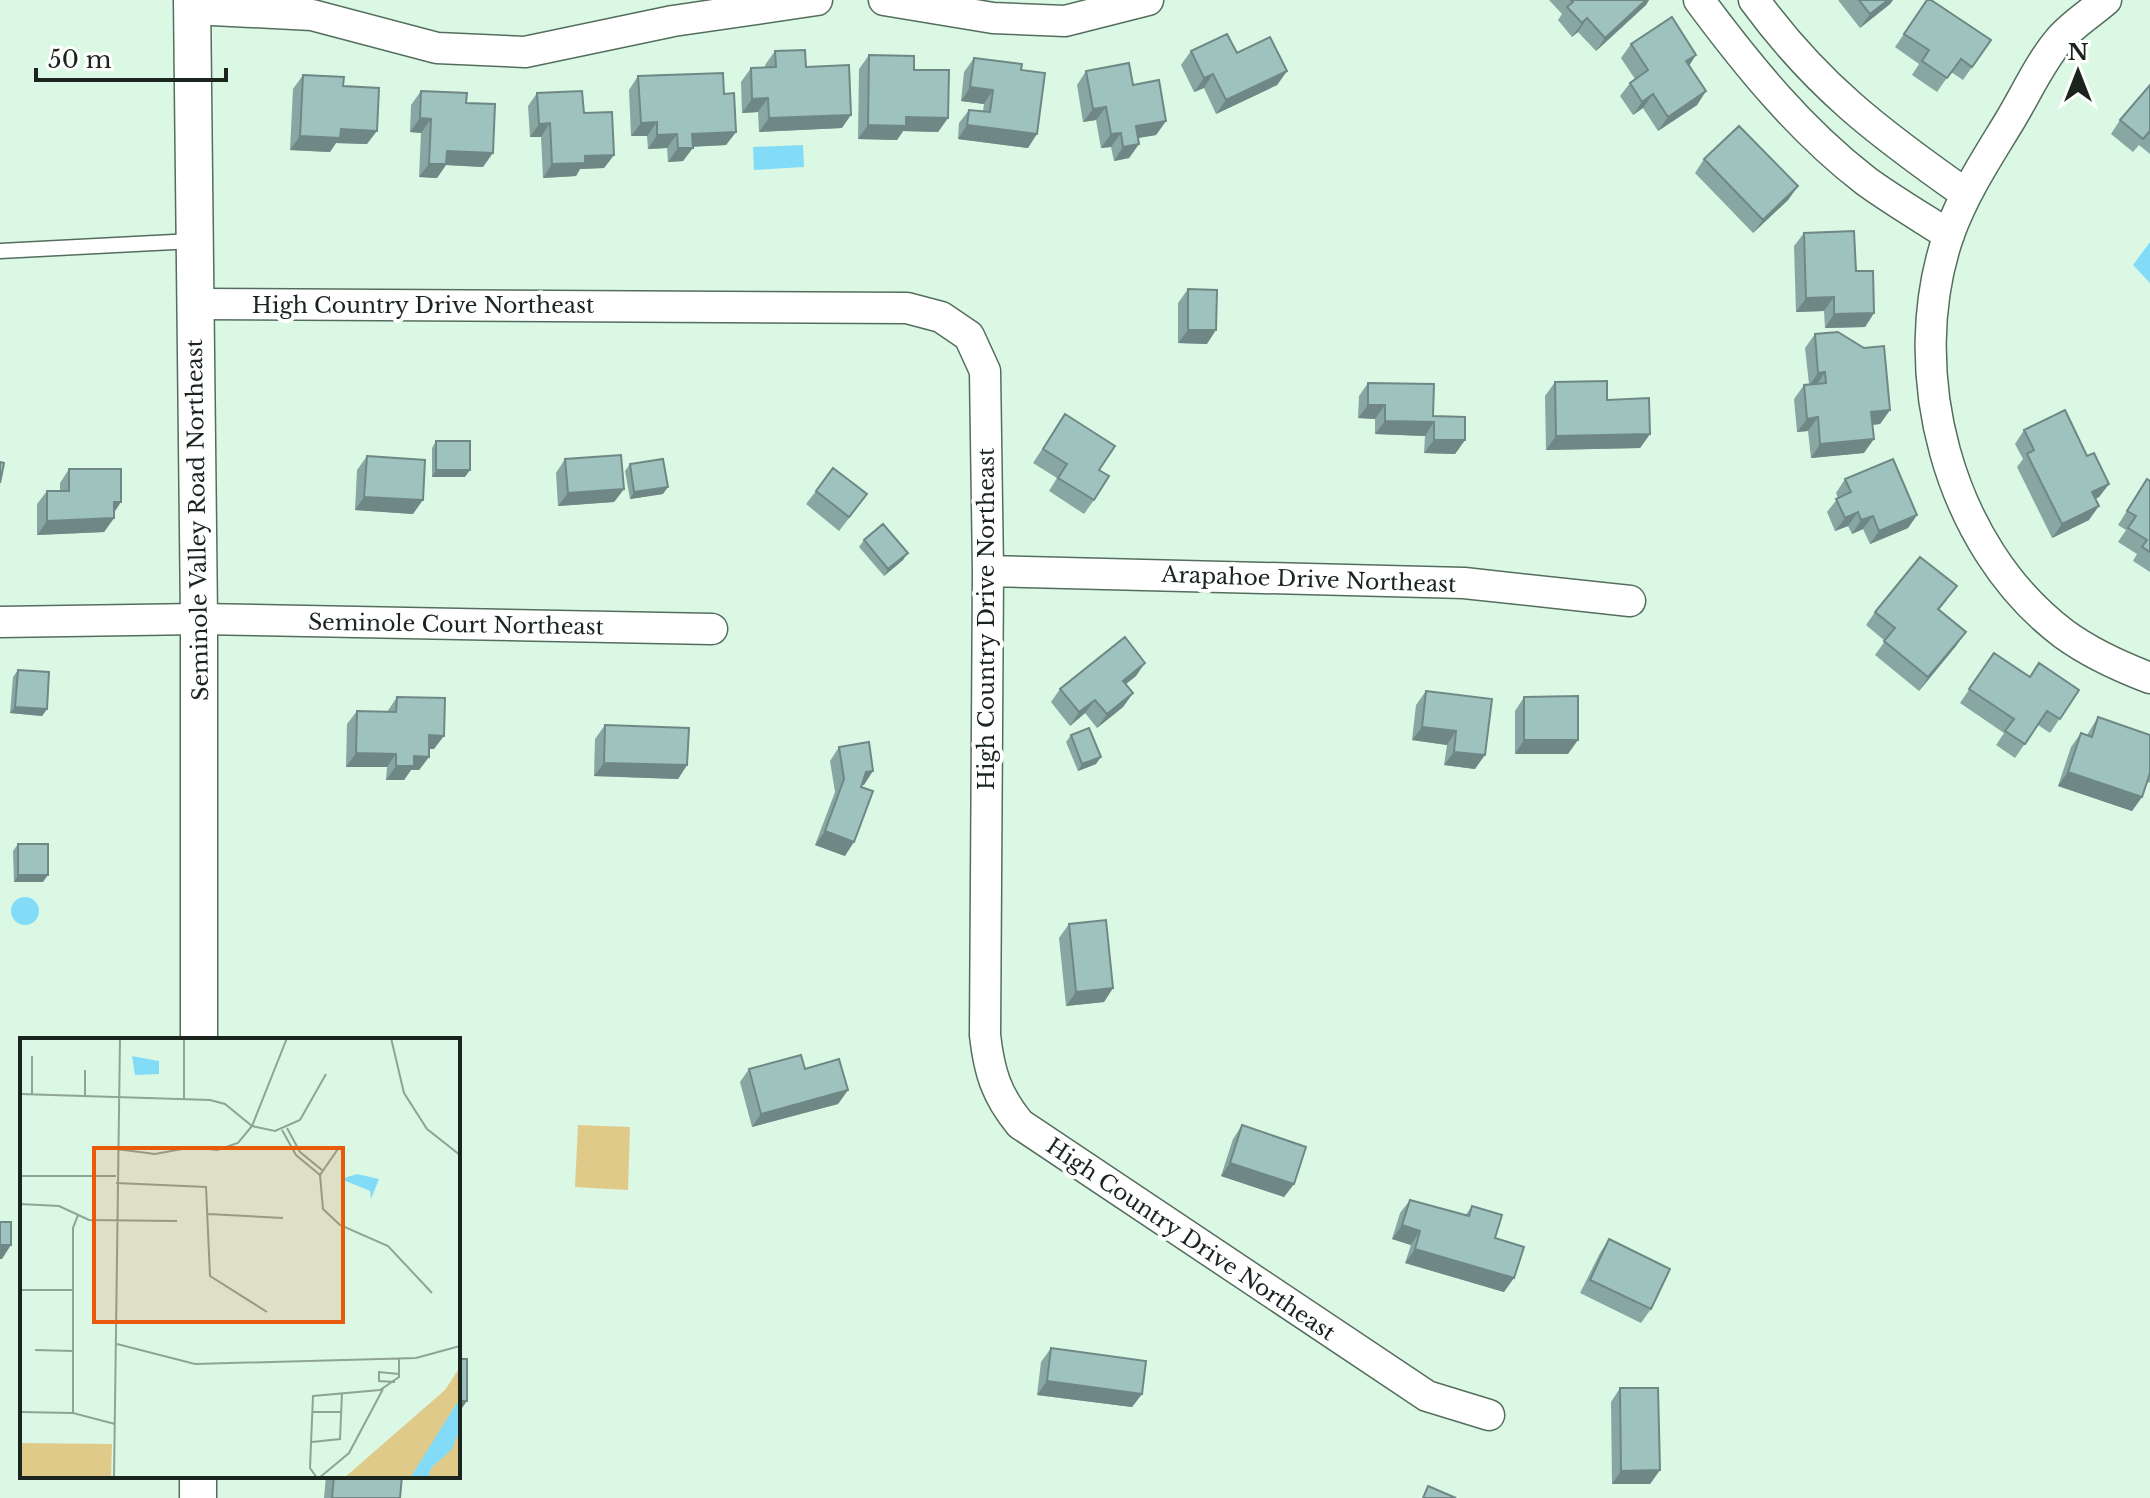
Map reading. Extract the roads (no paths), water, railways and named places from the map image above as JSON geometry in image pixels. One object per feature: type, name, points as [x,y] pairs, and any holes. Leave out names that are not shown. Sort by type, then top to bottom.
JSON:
[{"type":"street","points":[[192,4],[312,15],[437,48],[525,52],[673,21],[817,0]]},
{"type":"street","points":[[884,0],[993,18],[1065,21],[1148,0]]},
{"type":"street","points":[[1699,0],[1747,64],[1803,127],[1866,181],[1949,235]]},
{"type":"street","points":[[1754,0],[1780,35],[1836,96],[1966,194]]},
{"type":"street","points":[[2106,0],[2059,39],[1966,194],[1949,235],[1935,288],[1931,351],[1934,417],[1951,473],[1977,530],[2015,585],[2063,633],[2118,666],[2150,678]]},
{"type":"street","name":"Seminole Valley Road Northeast","points":[[192,4],[199,619],[199,1038]]},
{"type":"street","name":"High Country Drive Northeast","points":[[194,304],[907,308],[941,317],[969,336],[985,371],[988,571],[985,1035],[989,1073],[1002,1102],[1020,1124],[1427,1396],[1489,1415]]},
{"type":"street","name":"Arapahoe Drive Northeast","points":[[988,571],[1464,583],[1630,601]]},
{"type":"street","name":"Seminole Court Northeast","points":[[0,622],[199,619],[712,629]]},
{"type":"lane","points":[[0,251],[193,241]]},
{"type":"water","points":[[803,145],[804,167],[754,170],[753,147]]},
{"type":"water","points":[[2150,242],[2150,283],[2133,265]]},
{"type":"water","points":[[25,897],[35,901],[39,911],[35,921],[25,925],[15,921],[11,911],[15,901]]}]
